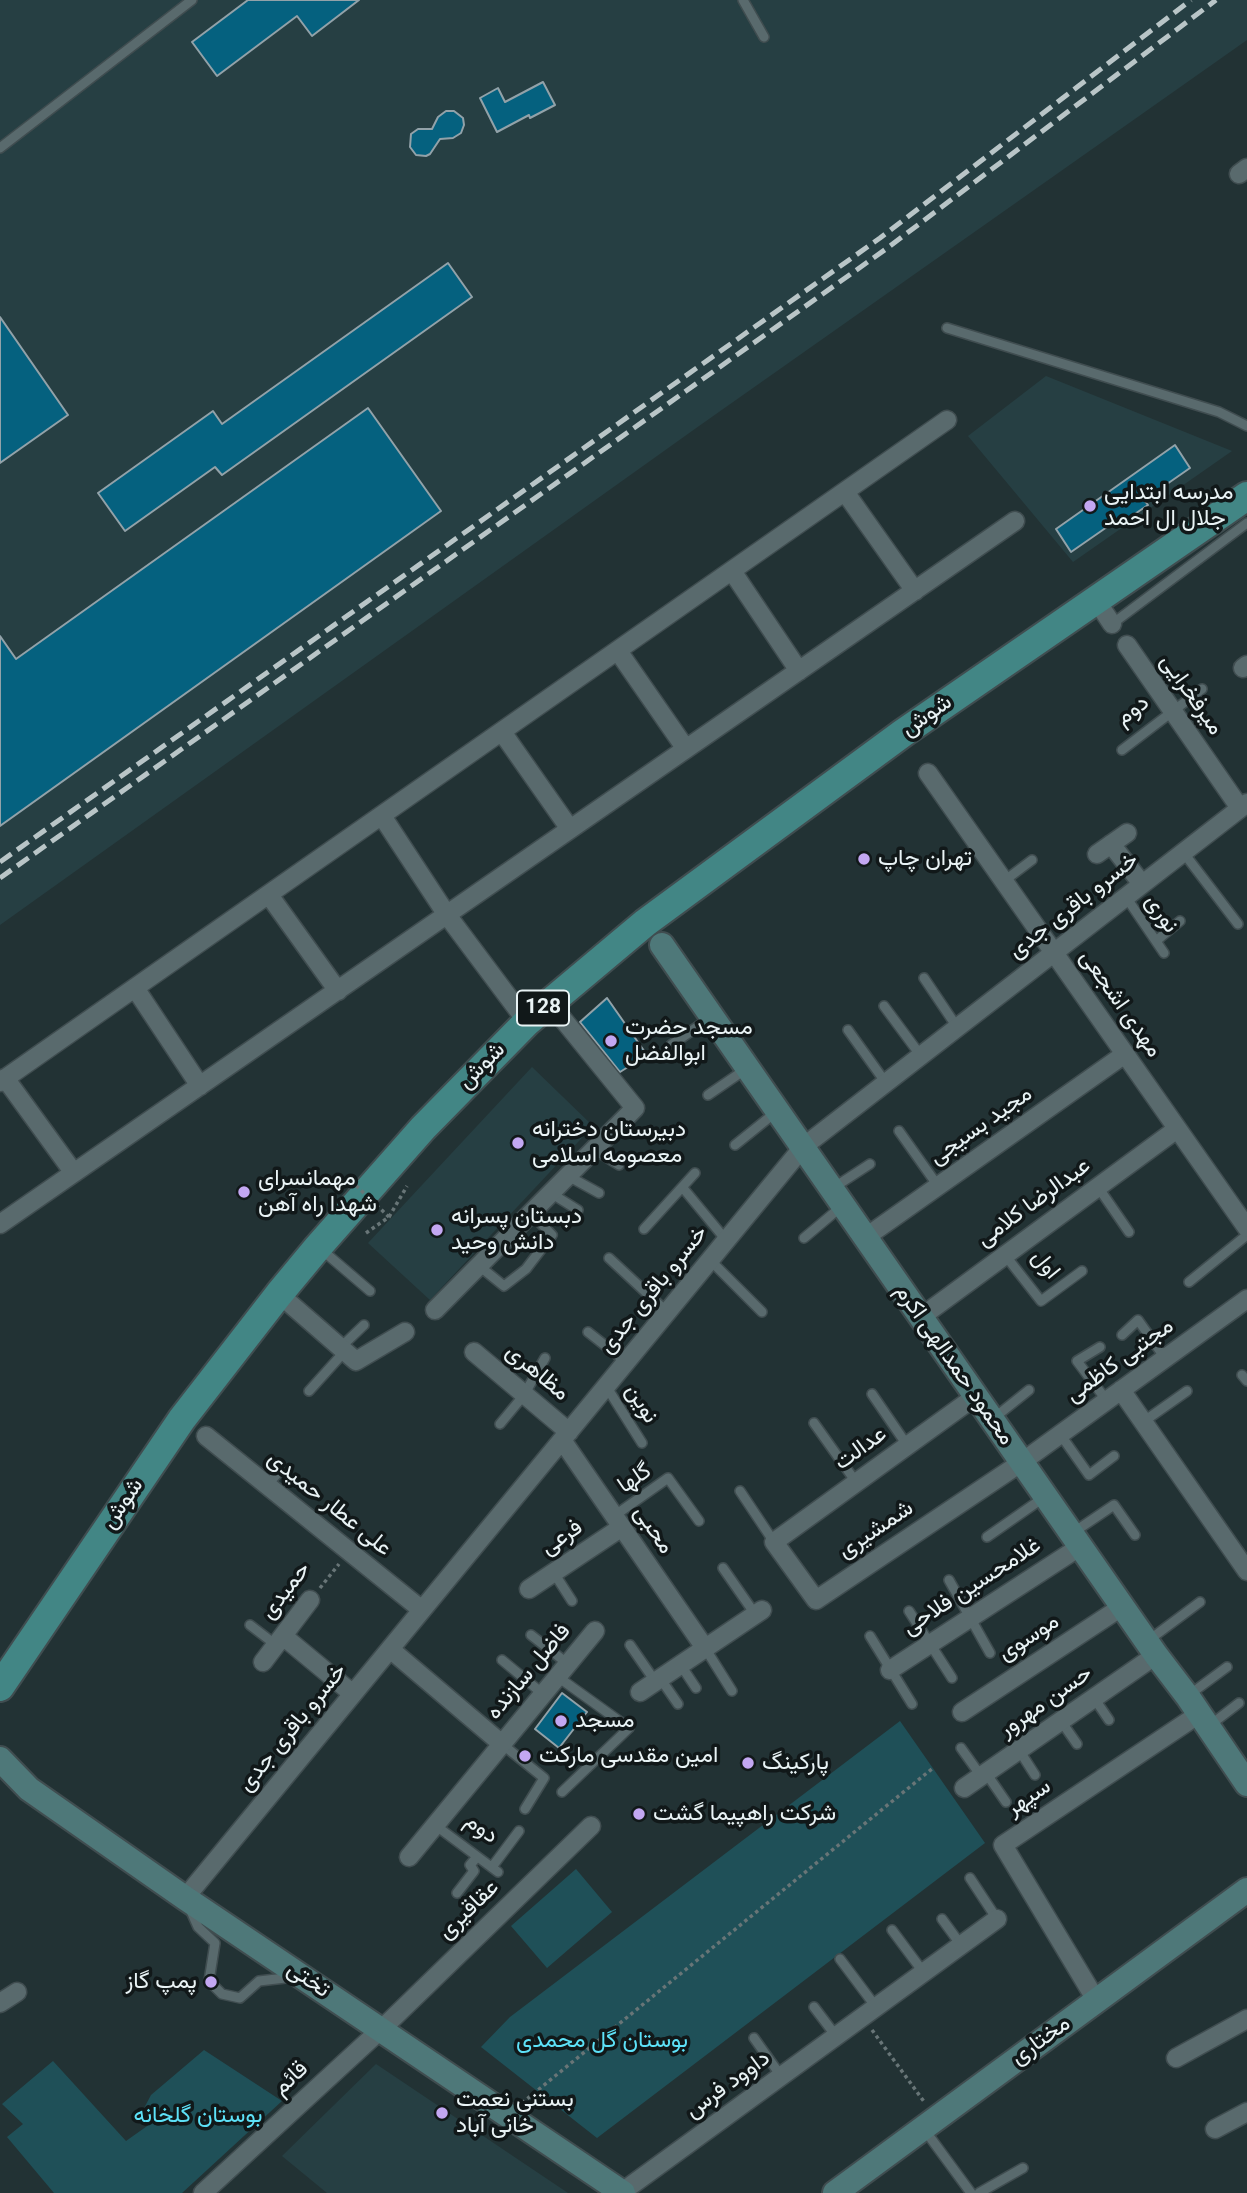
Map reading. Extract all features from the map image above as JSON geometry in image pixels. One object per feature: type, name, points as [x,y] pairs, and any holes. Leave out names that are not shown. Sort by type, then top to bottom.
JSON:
[{"type":"main road","name":"شوش","points":[[0,1687],[182,1419],[279,1294],[423,1128],[527,1022],[645,923],[903,733],[1247,496]]},
{"type":"main road","name":"محمود حمدالهی اکرم","points":[[662,945],[1247,1784]]},
{"type":"main road","points":[[0,1647],[52,1608]]},
{"type":"main road","name":"تختی","points":[[0,1759],[29,1789],[185,1898],[622,2193]]},
{"type":"main road","name":"مختاری","points":[[840,2192],[1096,2000],[1245,1896]]},
{"type":"street","points":[[74,1173],[3,1080],[947,420]]},
{"type":"street","points":[[845,492],[915,591]]},
{"type":"street","points":[[0,1224],[1015,521]]},
{"type":"street","points":[[732,571],[799,671]]},
{"type":"street","points":[[1096,600],[1112,624]]},
{"type":"street","name":"میرفخرایی","points":[[1127,645],[1243,806]]},
{"type":"street","points":[[618,651],[686,749]]},
{"type":"street","points":[[502,732],[570,829]]},
{"type":"street","name":"مهدی اشجعی","points":[[928,773],[1247,1228]]},
{"type":"street","name":"خسرو باقری جدی","points":[[185,1898],[803,1147],[1243,806]]},
{"type":"street","points":[[382,816],[447,915],[527,1022]]},
{"type":"street","points":[[1127,834],[1104,849],[1142,884]]},
{"type":"street","points":[[269,895],[338,991]]},
{"type":"street","points":[[135,988],[200,1086]]},
{"type":"street","points":[[435,1310],[635,1108],[550,1002]]},
{"type":"street","name":"مجید بسیجی","points":[[866,1237],[1125,1054]]},
{"type":"street","name":"عبدالرضا کلامی","points":[[921,1317],[1177,1129]]},
{"type":"street","points":[[279,1294],[347,1353],[405,1332]]},
{"type":"street","name":"مجتبی کاظمی","points":[[1022,1462],[1247,1299]]},
{"type":"street","name":"مظاهری","points":[[474,1352],[524,1395],[565,1436]]},
{"type":"street","points":[[1114,1395],[1143,1422],[1247,1571]]},
{"type":"street","name":"عدالت","points":[[774,1542],[976,1396]]},
{"type":"street","name":"علی عطار حمیدی","points":[[206,1436],[272,1479],[349,1551],[422,1610]]},
{"type":"street","name":"محبی","points":[[565,1436],[618,1522],[705,1648]]},
{"type":"street","name":"شمشیری","points":[[774,1542],[816,1600],[1022,1462]]},
{"type":"street","name":"فرعی","points":[[529,1589],[554,1573],[618,1522]]},
{"type":"street","name":"غلامحسین فلاحی","points":[[890,1670],[969,1619],[1077,1539]]},
{"type":"street","name":"حمیدی","points":[[262,1662],[310,1601]]},
{"type":"street","name":"موسوی","points":[[962,1712],[1123,1606]]},
{"type":"street","points":[[640,1692],[758,1612]]},
{"type":"street","name":"فاضل سازنده","points":[[408,1857],[595,1631]]},
{"type":"street","points":[[279,1640],[354,1694]]},
{"type":"street","name":"حسن مهرور","points":[[964,1788],[1094,1698],[1152,1648]]},
{"type":"street","name":"فاضل سازنده","points":[[390,1649],[502,1744]]},
{"type":"street","name":"سپهر","points":[[1096,2000],[1003,1845],[1198,1713]]},
{"type":"street","name":"عقاقیری","points":[[381,2030],[591,1826]]},
{"type":"street","name":"داوود فرس","points":[[622,2193],[998,1919]]},
{"type":"street","points":[[0,2003],[16,1992]]},
{"type":"street","points":[[1176,2059],[1247,2019]]},
{"type":"street","name":"قائم","points":[[203,2193],[381,2030]]},
{"type":"street","points":[[1215,2129],[1247,2112]]},
{"type":"lane","points":[[0,148],[192,0]]},
{"type":"lane","points":[[743,0],[764,37]]},
{"type":"lane","points":[[947,328],[1219,412],[1247,426]]},
{"type":"lane","points":[[1112,624],[1247,523]]},
{"type":"lane","points":[[1173,711],[1202,689]]},
{"type":"lane","name":"دوم","points":[[1122,750],[1173,711]]},
{"type":"lane","points":[[1183,852],[1238,924]]},
{"type":"lane","points":[[1004,881],[1032,860]]},
{"type":"lane","name":"نوری","points":[[1126,897],[1164,953]]},
{"type":"lane","points":[[1156,941],[1180,921]]},
{"type":"lane","points":[[924,978],[957,1027]]},
{"type":"lane","points":[[884,1006],[921,1056]]},
{"type":"lane","points":[[671,1045],[712,1017]]},
{"type":"lane","points":[[848,1030],[886,1083]]},
{"type":"lane","points":[[708,1095],[748,1068]]},
{"type":"lane","points":[[736,1145],[778,1111]]},
{"type":"lane","points":[[899,1131],[937,1186]]},
{"type":"lane","points":[[593,1149],[619,1165]]},
{"type":"lane","points":[[804,1238],[870,1164]]},
{"type":"lane","points":[[644,1229],[695,1173]]},
{"type":"lane","points":[[566,1175],[599,1193]]},
{"type":"lane","points":[[1098,1187],[1129,1232]]},
{"type":"lane","points":[[683,1188],[726,1240]]},
{"type":"lane","points":[[550,1192],[578,1210]]},
{"type":"lane","points":[[478,1265],[504,1286],[526,1269],[552,1236],[530,1212]]},
{"type":"lane","points":[[1189,1282],[1247,1235]]},
{"type":"lane","points":[[318,1247],[370,1291]]},
{"type":"lane","name":"اول","points":[[1006,1255],[1041,1301],[1082,1272]]},
{"type":"lane","points":[[609,1258],[667,1312]]},
{"type":"lane","points":[[710,1260],[762,1312]]},
{"type":"lane","points":[[1122,1335],[1138,1320],[1165,1358]]},
{"type":"lane","points":[[309,1391],[347,1353],[364,1325]]},
{"type":"lane","points":[[588,1332],[626,1362]]},
{"type":"lane","points":[[1100,1347],[1077,1361],[1114,1395]]},
{"type":"lane","points":[[500,1424],[524,1395],[545,1358]]},
{"type":"lane","name":"نوین","points":[[606,1386],[642,1443]]},
{"type":"lane","points":[[992,1419],[1029,1390]]},
{"type":"lane","points":[[1143,1422],[1187,1391]]},
{"type":"lane","points":[[872,1394],[907,1445]]},
{"type":"lane","points":[[814,1423],[856,1482]]},
{"type":"lane","points":[[1059,1434],[1089,1475],[1114,1456]]},
{"type":"lane","name":"گلها","points":[[618,1522],[668,1478],[699,1521]]},
{"type":"lane","points":[[740,1491],[774,1542]]},
{"type":"lane","points":[[987,1537],[1046,1496]]},
{"type":"lane","points":[[1077,1539],[1114,1505],[1135,1535]]},
{"type":"lane","points":[[723,1567],[758,1612]]},
{"type":"lane","points":[[554,1573],[572,1601]]},
{"type":"lane","points":[[949,1580],[990,1653]]},
{"type":"lane","points":[[1152,1648],[1200,1602]]},
{"type":"lane","points":[[909,1611],[952,1678]]},
{"type":"lane","points":[[250,1625],[279,1640]]},
{"type":"lane","points":[[531,1635],[563,1670],[629,1728],[562,1792]]},
{"type":"lane","points":[[870,1636],[912,1704]]},
{"type":"lane","points":[[630,1645],[678,1704]]},
{"type":"lane","points":[[705,1648],[732,1691]]},
{"type":"lane","points":[[502,1660],[543,1693]]},
{"type":"lane","points":[[680,1664],[696,1688]]},
{"type":"lane","points":[[1198,1713],[1227,1667]]},
{"type":"lane","points":[[1094,1698],[1109,1720]]},
{"type":"lane","points":[[1198,1713],[1239,1703]]},
{"type":"lane","points":[[1061,1721],[1077,1744]]},
{"type":"lane","points":[[502,1744],[544,1778],[525,1809]]},
{"type":"lane","points":[[961,1748],[1006,1802]]},
{"type":"lane","points":[[1019,1750],[1035,1775]]},
{"type":"lane","name":"دوم","points":[[435,1825],[495,1869],[519,1830]]},
{"type":"lane","points":[[457,1893],[474,1871],[470,1865],[477,1857]]},
{"type":"lane","points":[[970,1878],[998,1919]]},
{"type":"lane","points":[[185,1898],[198,1927],[215,1943],[209,1981],[222,1994],[240,1998],[259,1981],[302,1976]]},
{"type":"lane","points":[[942,1919],[961,1945]]},
{"type":"lane","points":[[892,1930],[924,1973]]},
{"type":"lane","points":[[840,1959],[869,2012]]},
{"type":"lane","points":[[814,2007],[836,2036]]},
{"type":"lane","points":[[754,2039],[781,2076]]},
{"type":"lane","points":[[930,2123],[971,2193]]},
{"type":"lane","points":[[979,2193],[1023,2168]]},
{"type":"path","points":[[346,1176],[389,1217]]},
{"type":"path","points":[[366,1233],[389,1217],[407,1186]]},
{"type":"path","name":"حمیدی","points":[[310,1601],[349,1551]]},
{"type":"path","points":[[507,2115],[933,1768]]},
{"type":"path","points":[[869,2012],[930,2123]]},
{"type":"shaded area","points":[[0,0],[1247,0],[1247,40],[699,426],[0,925]]},
{"type":"shaded area","name":"مدرسه ابتدایی جلال ال احمد","points":[[1046,376],[1232,451],[1073,562],[968,436]]},
{"type":"shaded area","points":[[532,1067],[593,1126],[430,1300],[368,1243]]},
{"type":"shaded area","points":[[376,2064],[568,2193],[327,2193],[282,2156]]},
{"type":"green space","name":"بوستان گل محمدی","points":[[900,1721],[985,1843],[597,2138],[481,2047],[510,2017]]},
{"type":"green space","points":[[576,1869],[612,1912],[547,1968],[511,1926]]},
{"type":"green space","name":"بوستان گلخانه","points":[[204,2050],[282,2101],[182,2193],[54,2193],[7,2137],[23,2124],[2,2104],[53,2061],[126,2141],[150,2124],[142,2112],[151,2095]]},
{"type":"building","points":[[248,0],[359,0],[312,36],[297,16],[217,76],[192,42]]},
{"type":"building","points":[[543,82],[555,105],[497,132],[480,98],[498,88],[505,102]]},
{"type":"building","points":[[446,111],[454,111],[463,118],[461,133],[453,138],[440,139],[426,156],[416,155],[410,147],[411,134],[418,129],[432,129],[438,117]]},
{"type":"building","points":[[448,263],[472,297],[222,475],[215,467],[125,531],[98,493],[213,411],[222,424]]},
{"type":"building","points":[[0,317],[68,415],[0,463]]},
{"type":"building","points":[[368,408],[441,511],[0,826],[0,636],[16,659]]},
{"type":"building","points":[[1175,445],[1190,468],[1144,500],[1148,505],[1123,522],[1120,518],[1071,552],[1056,529]]},
{"type":"building","name":"مسجد حضرت ابوالفضل","points":[[607,998],[647,1055],[620,1072],[580,1022]]},
{"type":"building","name":"مسجد","points":[[562,1693],[587,1712],[559,1748],[535,1729]]},
{"type":"railway","points":[[0,862],[880,238],[1191,0]]},
{"type":"railway","points":[[0,878],[886,249],[1216,0]]},
{"type":"place","name":"مدرسه ابتدایی جلال ال احمد","points":[[1090,506]]},
{"type":"place","name":"تهران چاپ","points":[[864,859]]},
{"type":"place","name":"مسجد حضرت ابوالفضل","points":[[611,1041]]},
{"type":"place","name":"دبیرستان دخترانه معصومه اسلامی","points":[[518,1143]]},
{"type":"place","name":"مهمانسرای شهدا راه آهن","points":[[244,1192]]},
{"type":"place","name":"دبستان پسرانه دانش وحید","points":[[437,1230]]},
{"type":"place","name":"مسجد","points":[[561,1721]]},
{"type":"place","name":"امین مقدسی مارکت","points":[[525,1756]]},
{"type":"place","name":"پارکینگ","points":[[748,1763]]},
{"type":"place","name":"شركت راهپيما گشت","points":[[639,1814]]},
{"type":"place","name":"پمپ گاز","points":[[211,1982]]},
{"type":"place","name":"بستنی نعمت خانی آباد","points":[[442,2113]]}]
